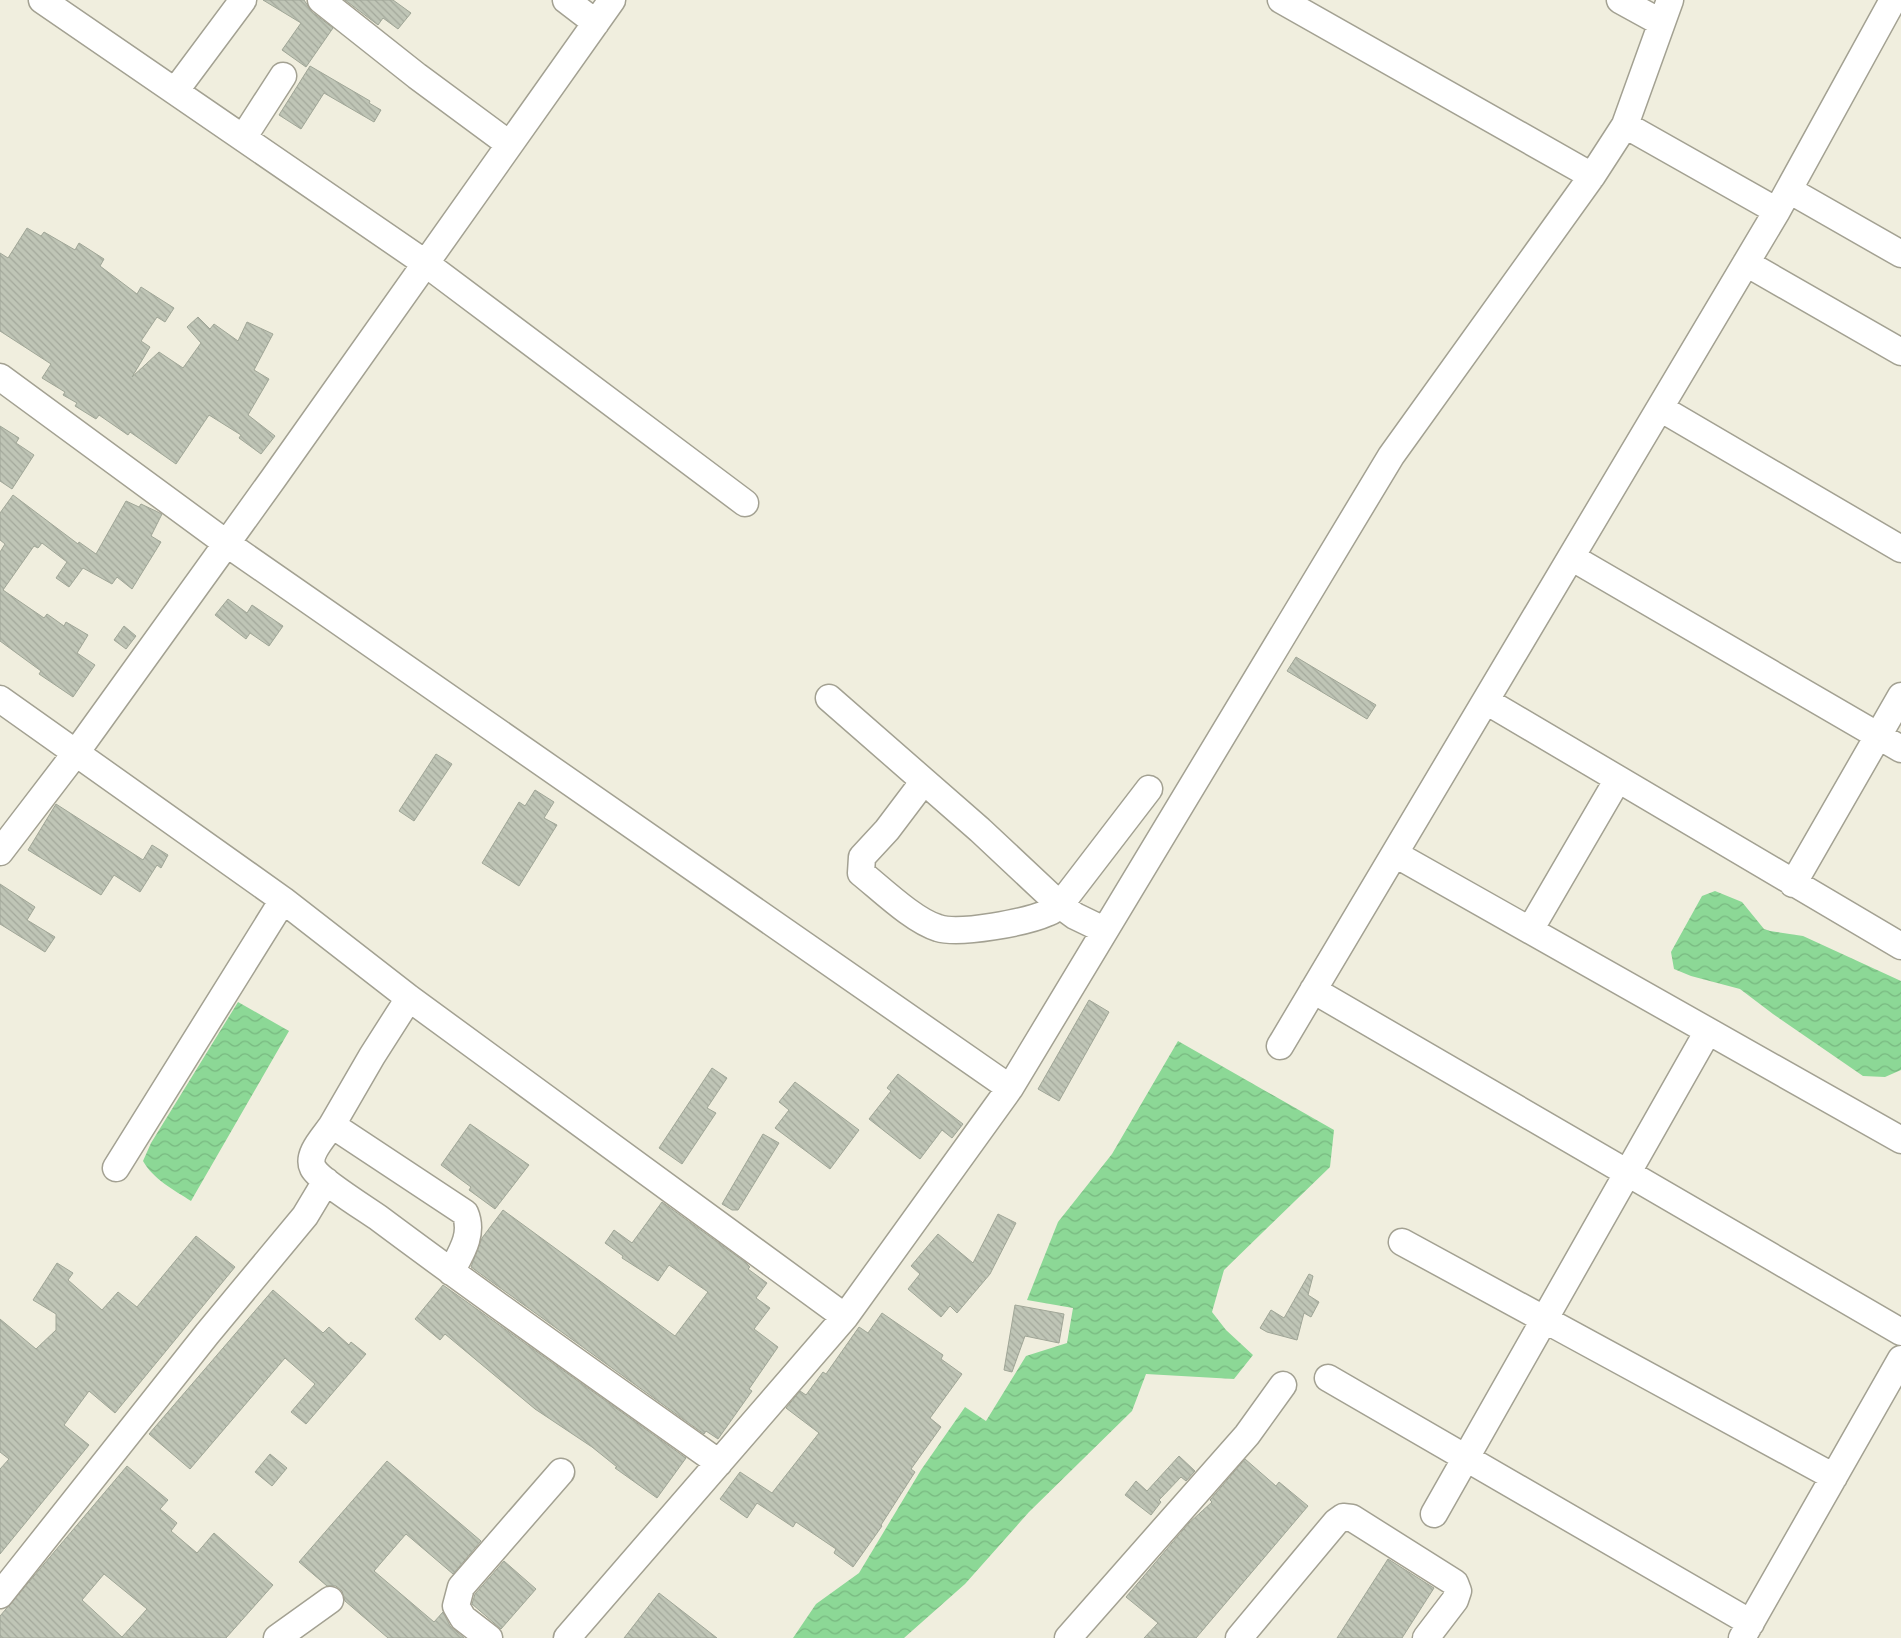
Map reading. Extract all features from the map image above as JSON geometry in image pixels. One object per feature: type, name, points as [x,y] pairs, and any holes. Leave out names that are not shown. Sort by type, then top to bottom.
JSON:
[{"type":"street","points":[[42,0],[176,90],[242,138],[425,263],[745,503]]},
{"type":"street","points":[[176,90],[243,0]]},
{"type":"street","points":[[321,0],[417,76],[509,144]]},
{"type":"street","points":[[566,0],[596,23]]},
{"type":"street","points":[[0,852],[75,754],[612,0]]},
{"type":"street","points":[[1281,0],[1592,176]]},
{"type":"street","points":[[567,1638],[845,1317],[1010,1088],[1391,456],[1592,176],[1625,125],[1665,11],[1620,0]]},
{"type":"street","points":[[1280,1046],[1783,201],[1893,0]]},
{"type":"street","points":[[242,138],[283,76]]},
{"type":"street","points":[[1625,125],[1783,201],[1901,254]]},
{"type":"street","points":[[1746,263],[1901,352]]},
{"type":"street","points":[[0,377],[226,543],[1010,1088]]},
{"type":"street","points":[[1660,408],[1901,549]]},
{"type":"street","points":[[1571,557],[1901,749]]},
{"type":"street","points":[[1793,884],[1901,696]]},
{"type":"street","points":[[829,698],[924,781],[1060,905],[1075,916],[1104,930]]},
{"type":"street","points":[[0,699],[283,900],[409,998],[845,1317]]},
{"type":"street","points":[[1486,701],[1793,884],[1901,946]]},
{"type":"street","points":[[1530,930],[1618,779]]},
{"type":"street","points":[[924,781],[887,830],[862,857],[861,873],[908,911],[939,928],[972,929],[1017,922],[1048,913],[1060,905],[1150,789]]},
{"type":"street","points":[[1395,854],[1901,1140]]},
{"type":"street","points":[[116,1168],[283,900]]},
{"type":"street","points":[[1313,990],[1901,1332]]},
{"type":"street","points":[[409,998],[372,1056],[332,1125],[314,1151],[312,1159],[313,1168],[326,1181],[451,1272],[719,1463]]},
{"type":"street","points":[[1434,1514],[1708,1031]]},
{"type":"street","points":[[332,1125],[464,1213],[469,1223],[469,1232],[451,1272]]},
{"type":"street","points":[[0,1594],[218,1319],[305,1216],[326,1181]]},
{"type":"street","points":[[1402,1242],[1834,1477]]},
{"type":"street","points":[[1328,1378],[1465,1458],[1746,1630],[1901,1359]]},
{"type":"street","points":[[1068,1638],[1247,1435],[1283,1385]]},
{"type":"street","points":[[489,1638],[463,1618],[456,1606],[461,1587],[561,1472]]},
{"type":"street","points":[[1239,1638],[1336,1522],[1343,1517],[1352,1518],[1455,1583],[1458,1590],[1455,1600],[1426,1638]]},
{"type":"street","points":[[277,1638],[330,1600]]},
{"type":"water","points":[[1715,891],[1742,902],[1764,929],[1803,936],[1901,981],[1901,1070],[1885,1077],[1863,1076],[1740,989],[1691,976],[1674,969],[1671,952],[1702,896]]},
{"type":"water","points":[[238,1002],[289,1031],[191,1201],[158,1179],[143,1161],[151,1143]]},
{"type":"water","points":[[1178,1041],[1334,1130],[1330,1167],[1224,1270],[1212,1312],[1226,1330],[1253,1355],[1234,1379],[1146,1374],[1132,1411],[1029,1512],[965,1584],[904,1638],[793,1638],[816,1604],[859,1573],[921,1470],[965,1407],[986,1421],[1026,1356],[1067,1343],[1073,1308],[1027,1300],[1058,1222],[1112,1154]]},
{"type":"building","points":[[263,0],[304,0],[312,12],[333,28],[306,67],[282,50],[301,23]]},
{"type":"building","points":[[345,0],[393,0],[411,13],[398,29],[383,18],[378,25]]},
{"type":"building","points":[[310,66],[370,101],[369,103],[381,110],[374,122],[324,93],[301,129],[279,115]]},
{"type":"building","points":[[27,228],[41,236],[44,232],[75,250],[79,243],[104,259],[100,266],[137,294],[141,287],[174,308],[165,322],[157,317],[141,341],[150,347],[132,377],[159,352],[183,368],[201,343],[187,327],[198,317],[210,329],[214,324],[238,341],[247,322],[273,334],[254,370],[269,379],[248,415],[275,436],[261,454],[239,438],[241,435],[209,415],[176,464],[130,432],[128,435],[99,415],[96,419],[75,406],[77,403],[63,395],[65,392],[42,378],[51,364],[0,331],[0,253],[8,258]]},
{"type":"building","points":[[0,426],[19,438],[16,443],[34,455],[12,489],[0,481]]},
{"type":"building","points":[[13,495],[78,544],[79,542],[96,554],[126,501],[139,507],[141,504],[162,514],[151,536],[161,542],[132,589],[117,577],[112,584],[83,568],[69,587],[56,578],[67,562],[42,543],[38,548],[34,546],[3,590],[44,618],[47,614],[64,626],[66,622],[88,635],[77,653],[95,665],[73,697],[39,674],[41,671],[0,641],[0,552],[5,544],[0,540],[0,513]]},
{"type":"building","points":[[228,599],[247,613],[252,605],[283,626],[269,646],[250,633],[246,639],[215,615]]},
{"type":"building","points":[[124,626],[136,636],[126,649],[114,640]]},
{"type":"building","points":[[1296,657],[1376,705],[1367,719],[1287,671]]},
{"type":"building","points":[[436,754],[452,764],[414,821],[399,811]]},
{"type":"building","points":[[535,790],[554,802],[544,818],[557,825],[519,886],[482,863],[519,802],[525,806]]},
{"type":"building","points":[[56,804],[143,860],[152,845],[168,855],[161,868],[157,865],[140,892],[114,875],[101,895],[28,850]]},
{"type":"building","points":[[0,884],[35,907],[27,920],[55,937],[45,952],[0,924]]},
{"type":"building","points":[[1089,1000],[1109,1012],[1059,1101],[1038,1089]]},
{"type":"building","points":[[712,1068],[727,1078],[707,1108],[716,1113],[682,1164],[659,1148]]},
{"type":"building","points":[[898,1074],[963,1124],[952,1138],[942,1130],[920,1159],[869,1119],[891,1091],[887,1088]]},
{"type":"building","points":[[795,1082],[859,1130],[830,1169],[775,1128],[789,1110],[779,1102]]},
{"type":"building","points":[[470,1124],[529,1165],[495,1209],[469,1190],[471,1187],[441,1165]]},
{"type":"building","points":[[763,1134],[779,1143],[738,1210],[732,1210],[722,1204]]},
{"type":"building","points":[[662,1202],[745,1262],[750,1267],[748,1269],[767,1283],[756,1298],[770,1308],[754,1329],[778,1347],[749,1389],[752,1391],[718,1439],[706,1431],[704,1434],[471,1267],[482,1238],[503,1210],[675,1336],[708,1292],[669,1265],[658,1281],[622,1258],[623,1256],[605,1243],[614,1230],[632,1243]]},
{"type":"building","points":[[998,1214],[1016,1223],[990,1274],[957,1313],[950,1306],[941,1317],[908,1289],[920,1274],[911,1266],[938,1234],[973,1263]]},
{"type":"building","points":[[196,1236],[235,1267],[115,1413],[89,1391],[64,1425],[89,1445],[0,1554],[0,1469],[9,1459],[0,1452],[0,1319],[36,1349],[56,1330],[56,1314],[33,1300],[57,1263],[73,1273],[68,1280],[102,1310],[118,1292],[137,1307]]},
{"type":"building","points":[[1309,1274],[1313,1276],[1308,1295],[1319,1302],[1311,1317],[1304,1313],[1297,1340],[1267,1332],[1260,1328],[1271,1310],[1284,1318]]},
{"type":"building","points":[[443,1285],[686,1458],[657,1498],[615,1468],[617,1467],[592,1447],[535,1409],[445,1334],[440,1340],[415,1319]]},
{"type":"building","points":[[273,1290],[323,1333],[329,1327],[349,1345],[351,1342],[366,1354],[306,1424],[291,1412],[315,1384],[285,1358],[190,1469],[149,1434]]},
{"type":"building","points":[[1015,1305],[1064,1314],[1059,1343],[1025,1336],[1012,1372],[1004,1370]]},
{"type":"building","points":[[882,1313],[943,1355],[941,1359],[962,1374],[930,1418],[941,1427],[911,1469],[915,1472],[882,1526],[853,1567],[834,1553],[836,1549],[796,1522],[793,1527],[757,1503],[747,1518],[720,1499],[740,1472],[772,1493],[819,1433],[786,1408],[800,1391],[806,1395],[823,1372],[826,1374],[859,1327],[868,1333]]},
{"type":"building","points":[[270,1454],[287,1468],[272,1486],[255,1472]]},
{"type":"building","points":[[1179,1456],[1195,1471],[1186,1481],[1181,1477],[1159,1500],[1161,1502],[1151,1515],[1125,1495],[1136,1481],[1147,1491]]},
{"type":"building","points":[[1245,1459],[1276,1486],[1279,1482],[1308,1506],[1196,1638],[1144,1638],[1158,1623],[1126,1597],[1189,1523],[1212,1502],[1210,1500]]},
{"type":"building","points":[[387,1461],[481,1541],[453,1574],[406,1534],[374,1571],[434,1622],[443,1612],[450,1626],[464,1638],[388,1638],[345,1601],[342,1591],[336,1586],[327,1586],[299,1562]]},
{"type":"building","points":[[127,1466],[168,1500],[160,1509],[177,1523],[171,1531],[197,1553],[214,1533],[273,1585],[226,1638],[0,1638],[0,1616]],"holes":[[[104,1574],[147,1609],[122,1637],[82,1600]]]},
{"type":"building","points":[[1388,1559],[1434,1588],[1402,1638],[1337,1638]]},
{"type":"building","points":[[504,1561],[536,1589],[501,1629],[472,1604],[475,1594]]},
{"type":"building","points":[[659,1593],[717,1638],[624,1638]]}]
